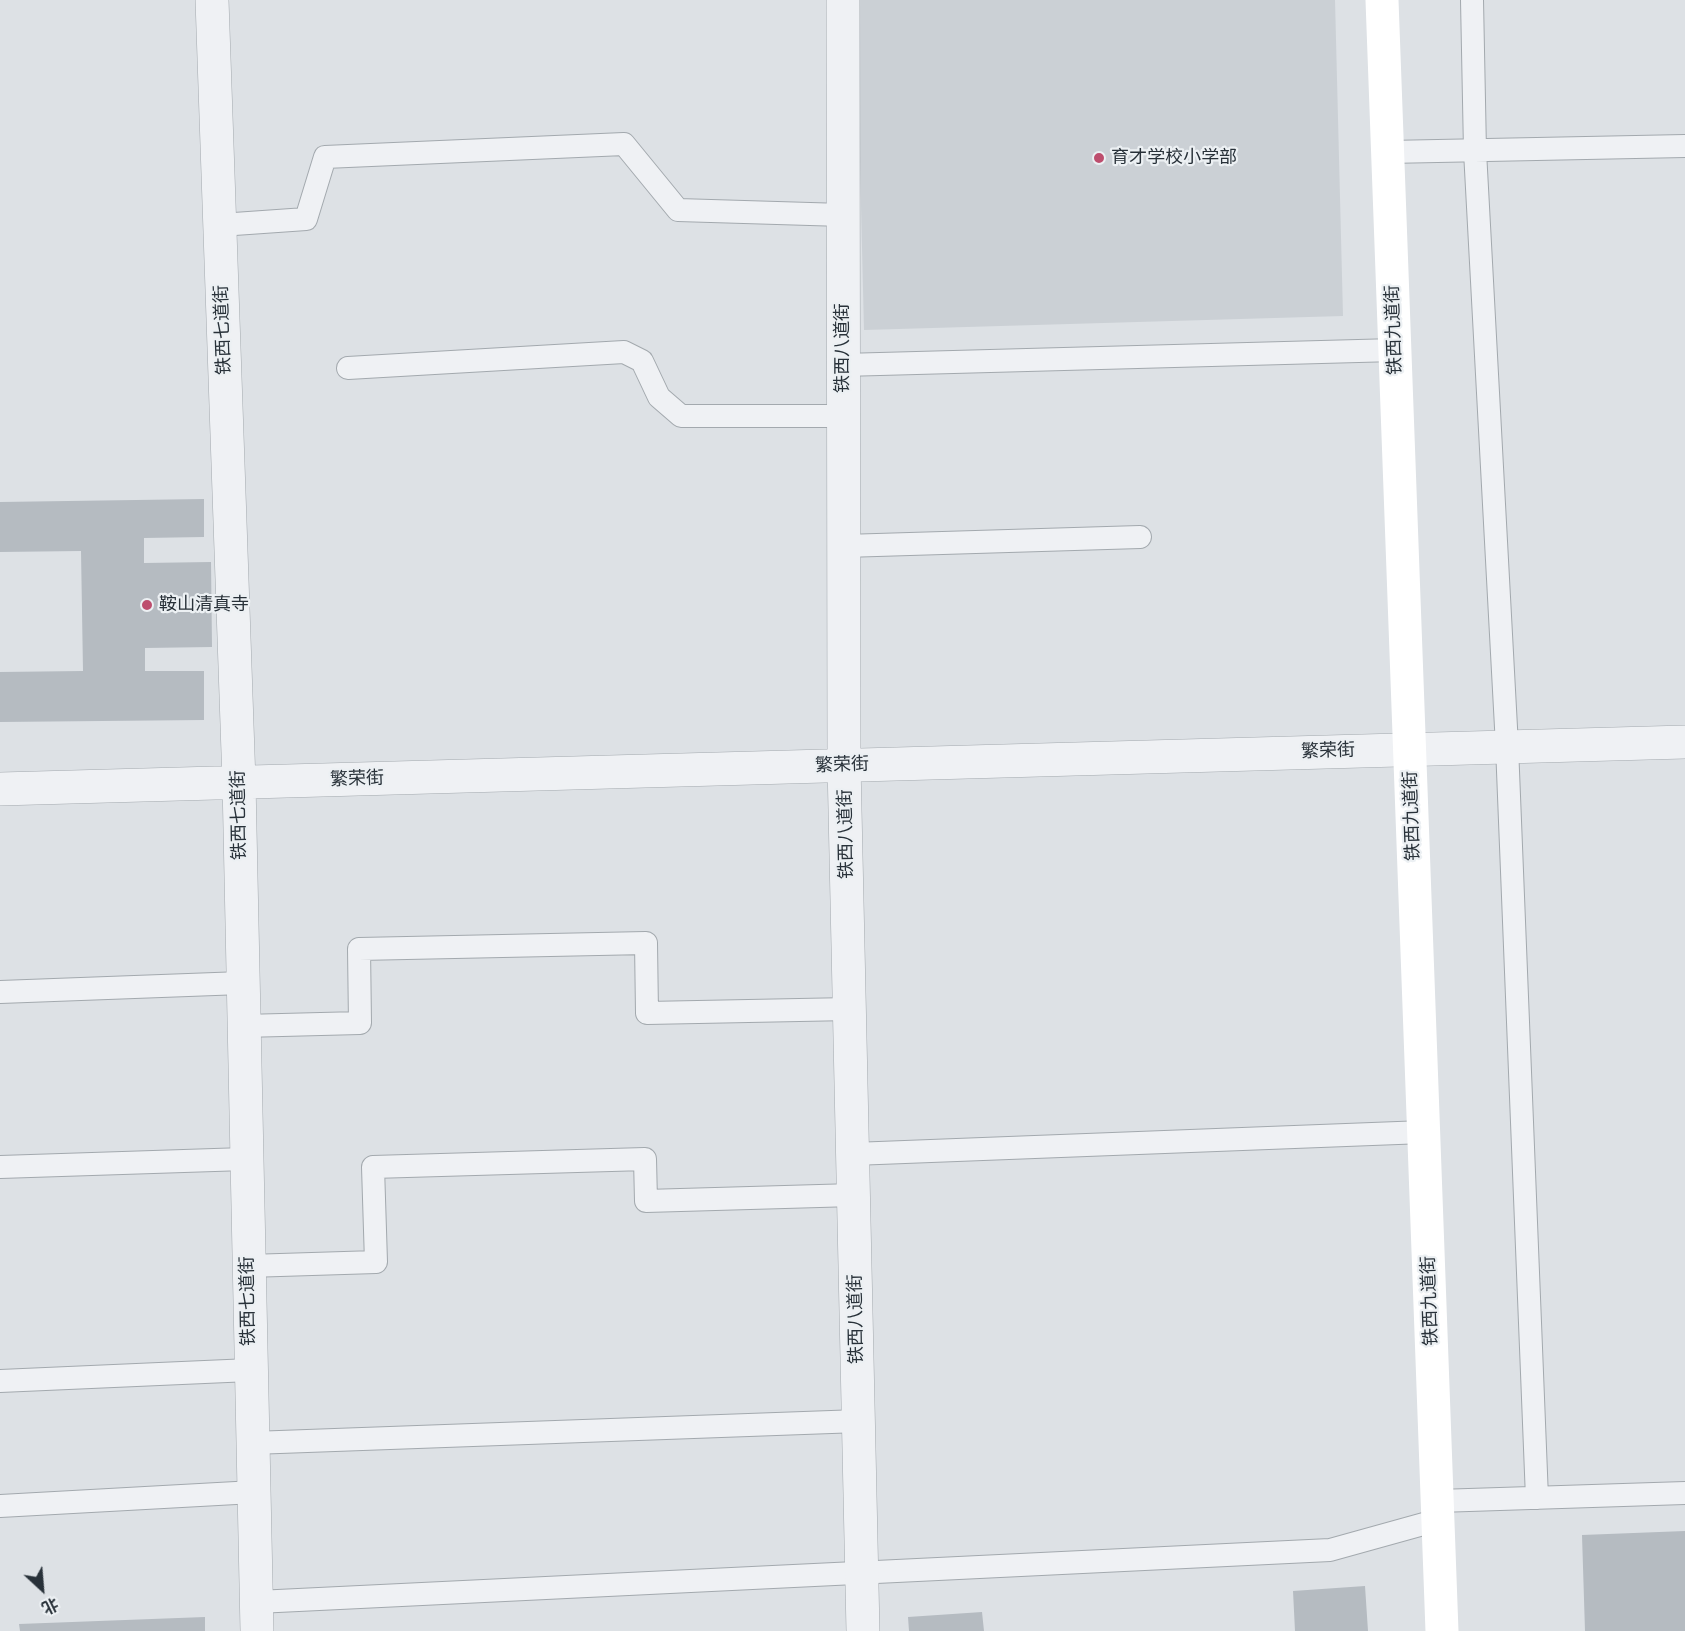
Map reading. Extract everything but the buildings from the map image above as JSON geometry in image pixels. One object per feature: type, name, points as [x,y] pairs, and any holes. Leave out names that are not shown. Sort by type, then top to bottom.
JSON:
[{"type":"main road","name":"铁西九道街","points":[[1382,0],[1442,1631]]},
{"type":"street","name":"铁西七道街","points":[[212,0],[239,782],[257,1616]]},
{"type":"street","name":"铁西八道街","points":[[843,0],[844,765],[863,1631]]},
{"type":"street","name":"繁荣街","points":[[0,789],[1685,742]]},
{"type":"lane","points":[[1472,0],[1475,151],[1508,746],[1536,1498]]},
{"type":"lane","points":[[220,225],[306,219],[325,156],[624,144],[678,210],[843,215]]},
{"type":"lane","points":[[1388,152],[1685,146]]},
{"type":"lane","points":[[843,365],[1395,350]]},
{"type":"lane","points":[[348,368],[624,352],[642,361],[659,397],[681,416],[844,416]]},
{"type":"lane","points":[[844,546],[1140,537]]},
{"type":"lane","points":[[243,1026],[360,1023],[359,949],[646,943],[648,1013],[850,1009]]},
{"type":"lane","points":[[0,992],[242,983]]},
{"type":"lane","points":[[853,1154],[1424,1132]]},
{"type":"lane","points":[[0,1167],[246,1159]]},
{"type":"lane","points":[[248,1266],[376,1262],[373,1167],[645,1159],[646,1202],[854,1195]]},
{"type":"lane","points":[[0,1381],[250,1370]]},
{"type":"lane","points":[[252,1443],[859,1421]]},
{"type":"lane","points":[[0,1506],[254,1492]]},
{"type":"lane","points":[[257,1616],[862,1571],[1330,1550],[1438,1510],[1536,1498],[1685,1493]]},
{"type":"shaded area","name":"育才学校小学部","points":[[856,0],[1335,0],[1343,316],[864,330]]},
{"type":"place","name":"育才学校小学部","points":[[1099,158]]},
{"type":"place","name":"鞍山清真寺","points":[[147,605]]}]
